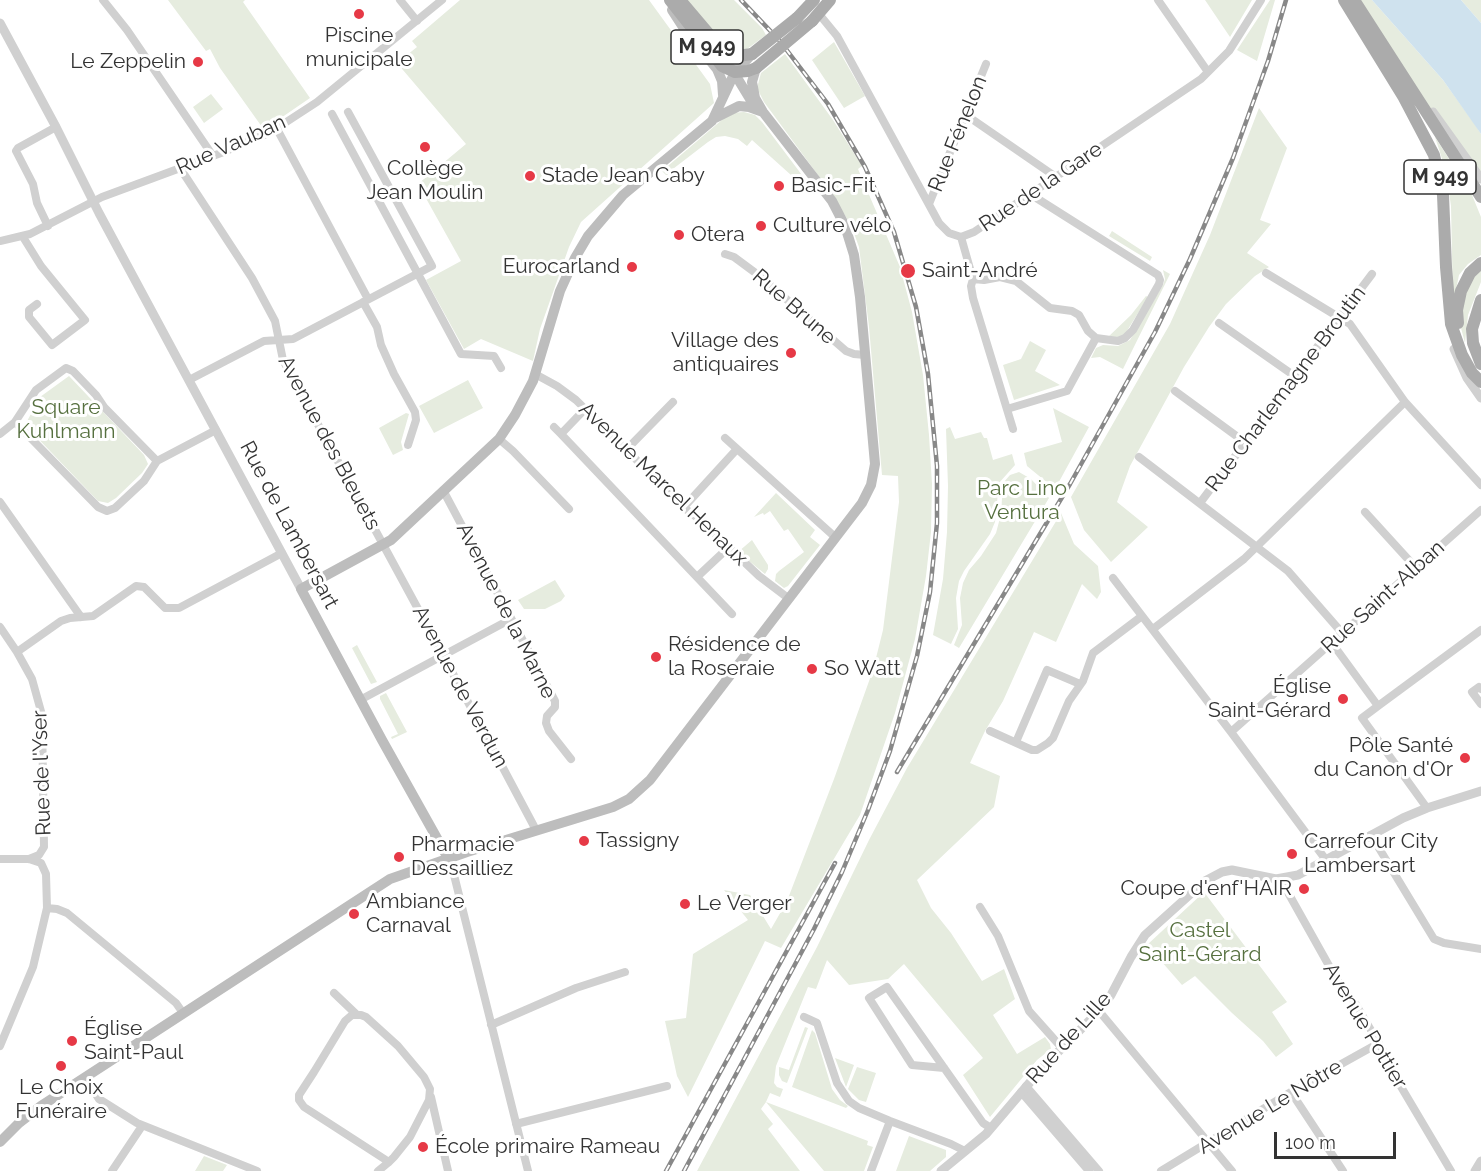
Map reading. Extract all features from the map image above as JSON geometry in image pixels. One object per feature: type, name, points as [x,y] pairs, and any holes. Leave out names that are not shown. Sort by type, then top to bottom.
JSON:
[{"type":"main road","name":"M 949","points":[[668,0],[720,64],[735,72],[756,68],[816,18],[830,0]]},
{"type":"main road","name":"M 949","points":[[668,0],[683,27],[717,69],[722,81],[723,98]]},
{"type":"main road","name":"M 949","points":[[681,0],[735,72]]},
{"type":"main road","name":"M 949","points":[[718,47],[733,55],[752,54],[797,18],[814,0]]},
{"type":"main road","name":"M 949","points":[[1344,0],[1403,96],[1434,155],[1443,195],[1450,314],[1455,336],[1467,365],[1481,382]]},
{"type":"main road","points":[[1354,0],[1481,197]]},
{"type":"main road","points":[[715,117],[735,72],[752,54]]},
{"type":"main road","points":[[756,68],[752,89],[763,112]]},
{"type":"main road","points":[[0,1142],[25,1117],[383,883],[448,858],[620,804],[642,789],[864,499],[871,485],[874,469],[858,272],[845,226],[817,180],[752,101],[735,72]]},
{"type":"main road","points":[[301,589],[383,545],[401,532],[499,439],[518,411],[535,374],[560,291],[575,258],[588,236],[623,195],[715,117],[739,106],[749,106],[763,112]]},
{"type":"main road","points":[[1481,263],[1470,273],[1464,283],[1458,303],[1457,317],[1463,345],[1472,366],[1481,378]]},
{"type":"main road","points":[[1481,300],[1472,329],[1473,343],[1481,364]]},
{"type":"main road","name":"Rue de Lambersart","points":[[301,589],[448,858]]},
{"type":"street","points":[[103,0],[127,30],[213,156]]},
{"type":"street","points":[[400,0],[417,21]]},
{"type":"street","name":"Rue Vauban","points":[[0,241],[23,237],[93,201],[213,156],[277,129],[317,102],[442,0]]},
{"type":"street","points":[[1158,0],[1208,72]]},
{"type":"street","name":"Rue de la Gare","points":[[816,18],[837,36],[946,232],[961,237],[974,232],[1208,72],[1229,51],[1261,0]]},
{"type":"street","name":"Rue de Lambersart","points":[[0,23],[301,589]]},
{"type":"street","points":[[1389,52],[1481,178]]},
{"type":"street","name":"Rue Fénelon","points":[[929,204],[986,64]]},
{"type":"street","points":[[189,381],[268,339],[293,339],[432,266],[348,112]]},
{"type":"street","points":[[332,114],[461,354],[494,356],[501,368]]},
{"type":"street","points":[[966,115],[1056,177]]},
{"type":"street","points":[[48,226],[37,203],[33,184],[16,151],[56,127]]},
{"type":"street","points":[[277,129],[366,300],[377,327],[381,345],[415,412],[416,420],[408,445]]},
{"type":"street","name":"Avenue des Bleuets","points":[[180,168],[252,278],[275,321],[283,360],[383,545]]},
{"type":"street","points":[[972,283],[1000,277],[1016,281],[1050,308],[1072,311],[1079,315],[1088,331],[1096,338],[1115,341],[1125,338],[1132,330],[1159,284],[1158,274],[1029,195]]},
{"type":"street","points":[[23,237],[41,266],[85,320],[52,345],[29,317],[29,310],[37,304]]},
{"type":"street","points":[[961,237],[972,283],[973,298],[1013,429]]},
{"type":"street","name":"Rue Brune","points":[[725,254],[734,257],[761,277],[846,351],[866,355]]},
{"type":"street","points":[[1446,267],[1448,331],[1462,369],[1481,398]]},
{"type":"street","points":[[1266,273],[1353,327],[1405,402],[1481,485]]},
{"type":"street","name":"Rue Charlemagne Broutin","points":[[1200,503],[1372,274]]},
{"type":"street","points":[[1219,323],[1296,377]]},
{"type":"street","points":[[1007,410],[1067,391],[1096,338]]},
{"type":"street","points":[[0,434],[15,422],[36,390],[64,369],[69,369],[157,461]]},
{"type":"street","name":"Avenue Marcel Henaux","points":[[535,374],[562,389],[585,409],[684,507],[759,576],[788,598]]},
{"type":"street","points":[[1175,391],[1246,443]]},
{"type":"street","points":[[626,450],[673,402]]},
{"type":"street","points":[[1153,629],[1258,547],[1405,402]]},
{"type":"street","points":[[561,434],[585,409]]},
{"type":"street","points":[[15,422],[98,507],[110,511],[148,476],[157,461],[216,430]]},
{"type":"street","points":[[554,427],[732,614]]},
{"type":"street","points":[[725,438],[835,537]]},
{"type":"street","points":[[499,439],[569,509]]},
{"type":"street","points":[[684,507],[737,449]]},
{"type":"street","points":[[1139,457],[1294,577],[1343,634]]},
{"type":"street","name":"Avenue de la Marne","points":[[444,492],[555,701],[555,706],[547,716],[546,723],[549,731],[571,759]]},
{"type":"street","points":[[0,502],[81,618]]},
{"type":"street","name":"Rue Saint-Alban","points":[[1231,732],[1481,510]]},
{"type":"street","points":[[1365,512],[1416,568]]},
{"type":"street","name":"Avenue de Verdun","points":[[383,545],[536,830]]},
{"type":"street","points":[[697,577],[729,547]]},
{"type":"street","points":[[17,652],[61,621],[96,614],[131,588],[144,587],[165,608],[179,608],[282,553]]},
{"type":"street","points":[[1113,578],[1326,860]]},
{"type":"street","points":[[990,731],[1035,750],[1048,743],[1053,738],[1094,653],[1142,616]]},
{"type":"street","points":[[360,700],[511,619]]},
{"type":"street","name":"Rue de l'Yser","points":[[0,627],[17,652],[35,686],[43,721],[44,847],[39,855],[29,859]]},
{"type":"street","points":[[1427,808],[1362,718],[1481,630]]},
{"type":"street","points":[[1332,643],[1378,706]]},
{"type":"street","points":[[1016,742],[1047,670],[1080,684]]},
{"type":"street","points":[[1481,689],[1479,687],[1472,692],[1481,704]]},
{"type":"street","points":[[1282,879],[1298,875],[1371,835],[1427,808],[1481,791]]},
{"type":"street","points":[[1371,835],[1434,939],[1444,943],[1481,949]]},
{"type":"street","name":"Rue de Lambersart","points":[[448,858],[528,1171]]},
{"type":"street","points":[[0,859],[29,859]]},
{"type":"street","name":"Rue de l'Yser","points":[[0,1046],[33,967],[47,908],[44,866],[37,860],[29,859]]},
{"type":"street","name":"Rue de Lille","points":[[941,1171],[991,1128],[1024,1089],[1099,1011],[1145,935],[1205,881],[1222,872],[1232,870],[1282,879]]},
{"type":"street","name":"Avenue Pottier","points":[[1282,879],[1340,984],[1356,1003],[1397,1080],[1451,1171]]},
{"type":"street","points":[[980,907],[998,936],[1029,1011],[1062,1048]]},
{"type":"street","points":[[47,908],[67,913],[176,1003],[183,1013]]},
{"type":"street","points":[[491,1025],[576,988],[625,972]]},
{"type":"street","points":[[944,1068],[912,1065],[869,998],[887,987],[983,1123],[991,1128]]},
{"type":"street","points":[[334,993],[356,1014],[366,1017],[398,1046],[424,1077],[430,1093],[448,1171]]},
{"type":"street","points":[[1099,1011],[1232,1171]]},
{"type":"street","points":[[356,1014],[345,1021],[298,1098],[304,1107],[389,1162]]},
{"type":"street","points":[[804,1017],[817,1023],[834,1076],[844,1096],[859,1108],[965,1151]]},
{"type":"street","name":"Avenue Le Nôtre","points":[[1161,1171],[1291,1092],[1379,1043]]},
{"type":"street","points":[[85,1077],[99,1099],[142,1126],[257,1171]]},
{"type":"street","points":[[516,1124],[668,1086]]},
{"type":"street","points":[[1024,1089],[1089,1171]]},
{"type":"street","points":[[1024,1089],[1099,1171]]},
{"type":"street","points":[[1291,1092],[1343,1171]]},
{"type":"street","points":[[378,1171],[389,1162],[410,1137],[429,1100],[430,1093]]},
{"type":"street","points":[[871,1171],[890,1121]]},
{"type":"street","points":[[112,1171],[142,1126]]},
{"type":"street","points":[[1475,1171],[1481,1161]]},
{"type":"green space","points":[[168,0],[245,0],[243,2],[310,98],[275,122],[262,127],[220,68],[210,49],[206,51]]},
{"type":"green space","name":"Stade Jean Caby","points":[[460,0],[649,0],[710,84],[714,103],[581,222],[569,247],[540,329],[533,361],[481,339],[464,349],[426,280],[461,261],[418,184],[466,144],[397,63],[417,47],[412,41]]},
{"type":"green space","points":[[686,0],[734,0],[766,35],[747,49],[734,49],[723,44]]},
{"type":"green space","points":[[1205,0],[1252,0],[1230,37]]},
{"type":"green space","points":[[1270,0],[1275,0],[1257,61],[1237,50]]},
{"type":"green space","points":[[1359,0],[1372,0],[1443,80],[1476,126],[1481,134],[1481,179],[1409,79]]},
{"type":"green space","points":[[1461,0],[1481,0],[1481,23]]},
{"type":"green space","points":[[834,42],[865,96],[844,108],[812,60]]},
{"type":"green space","points":[[785,54],[833,120],[862,166],[858,169],[900,267],[912,312],[923,375],[932,484],[931,532],[915,639],[895,713],[860,815],[781,948],[765,941],[688,1097],[677,1076],[665,1021],[686,1018],[693,954],[748,920],[724,890],[750,895],[771,929],[787,901],[873,670],[883,630],[899,502],[898,476],[882,475],[869,327],[859,247],[851,225],[829,190],[764,102],[757,88],[761,73]]},
{"type":"green space","points":[[211,94],[223,109],[204,123],[193,107]]},
{"type":"green space","points":[[1259,108],[1287,148],[1260,220],[1271,224],[1247,253],[1269,267],[1255,276],[1226,304],[1209,327],[1184,367],[1130,466],[1117,502],[1148,527],[1111,562],[1084,530],[1071,497],[1170,324],[1210,235]]},
{"type":"green space","points":[[744,112],[755,115],[762,122],[814,191],[811,193],[752,140],[747,146],[738,139],[725,136],[716,137],[708,142],[669,172],[667,176],[662,171],[730,113]]},
{"type":"green space","points":[[1435,137],[1472,195],[1481,217],[1481,255],[1468,264],[1459,275],[1453,304],[1451,206],[1446,171]]},
{"type":"green space","points":[[1112,231],[1152,257],[1150,261],[1109,236]]},
{"type":"green space","points":[[1481,269],[1481,282],[1468,315],[1465,343],[1460,310],[1472,278]]},
{"type":"green space","points":[[1163,270],[1170,274],[1123,369],[1100,357],[1091,358],[1096,348],[1103,345],[1118,346],[1130,340],[1163,285],[1165,279]]},
{"type":"green space","points":[[1146,296],[1148,297],[1125,334],[1117,338],[1107,338],[1131,315]]},
{"type":"green space","points":[[1030,341],[1046,350],[1035,371],[1060,385],[1014,400],[1003,365],[1021,359]]},
{"type":"green space","name":"Square Kuhlmann","points":[[69,376],[144,455],[148,464],[142,473],[108,503],[98,501],[25,425],[40,397]]},
{"type":"green space","points":[[468,380],[483,408],[434,433],[419,406]]},
{"type":"green space","name":"Parc Lino Ventura","points":[[1053,408],[1089,427],[1055,489],[1027,466],[1024,453],[1062,442]]},
{"type":"green space","points":[[406,413],[409,414],[401,442],[403,450],[393,455],[379,428]]},
{"type":"green space","name":"Parc Lino Ventura","points":[[950,427],[955,439],[981,432],[984,438],[987,438],[993,460],[1012,454],[1015,465],[999,483],[995,522],[990,534],[959,581],[956,598],[958,629],[951,644],[933,635],[943,579],[947,532],[946,429]]},
{"type":"green space","name":"Parc Lino Ventura","points":[[1019,472],[1031,479],[1049,498],[959,648],[954,645],[962,625],[960,598],[963,583],[969,570],[996,533],[1001,514],[1003,483],[1010,475]]},
{"type":"green space","points":[[776,493],[815,530],[810,537],[820,545],[784,588],[775,581],[776,574],[804,552],[788,529],[784,531],[770,511],[754,517]]},
{"type":"green space","points":[[1061,513],[1074,544],[1098,566],[1101,592],[1097,599],[1082,584],[1056,642],[1034,632],[1003,701],[970,763],[1000,776],[994,807],[917,880],[931,908],[951,933],[982,981],[1004,969],[1015,999],[993,1015],[1017,1054],[1045,1037],[1051,1049],[1037,1060],[990,1117],[963,1075],[983,1058],[904,964],[888,979],[849,985],[827,960],[816,989],[808,987],[776,1066],[774,1083],[783,1089],[780,1097],[770,1093],[761,1109],[773,1124],[768,1129],[800,1171],[697,1171],[817,947],[907,768]]},
{"type":"green space","points":[[752,540],[768,565],[765,574],[738,552]]},
{"type":"green space","points":[[555,580],[565,596],[561,601],[545,609],[524,609],[518,600]]},
{"type":"green space","points":[[357,645],[377,682],[371,684],[352,648]]},
{"type":"green space","points":[[386,693],[407,732],[392,739],[391,737],[398,734],[380,699],[380,696]]},
{"type":"green space","name":"Castel Saint-Gérard","points":[[1204,892],[1287,1002],[1272,1012],[1293,1044],[1276,1057],[1263,1041],[1195,976],[1182,985],[1147,945]]},
{"type":"green space","points":[[805,1027],[808,1028],[787,1083],[782,1081],[779,1075],[779,1067],[789,1070]]},
{"type":"green space","points":[[812,1030],[815,1033],[832,1089],[848,1106],[846,1108],[792,1087]]},
{"type":"green space","points":[[835,1058],[854,1065],[846,1087]]},
{"type":"green space","points":[[857,1067],[876,1073],[866,1102],[859,1100],[848,1089]]},
{"type":"green space","points":[[766,1102],[868,1141],[867,1145],[873,1147],[864,1171],[824,1171]]},
{"type":"green space","points":[[909,1136],[946,1150],[946,1157],[930,1171],[896,1171]]},
{"type":"green space","points":[[204,1156],[227,1165],[223,1171],[195,1171]]},
{"type":"water","points":[[1372,0],[1461,0],[1481,23],[1481,134],[1443,80]]},
{"type":"railway","points":[[684,1171],[814,929],[842,872],[868,810],[890,751],[917,656],[930,592],[937,523],[937,466],[928,374],[916,307],[894,232],[865,167],[828,104],[779,40],[741,0]]},
{"type":"railway","points":[[897,772],[1070,484],[1155,332],[1190,259],[1233,158],[1268,61],[1286,0]]},
{"type":"railway","points":[[666,1171],[835,863]]},
{"type":"place","name":"Piscine municipale","points":[[359,14]]},
{"type":"place","name":"Le Zeppelin","points":[[198,62]]},
{"type":"place","name":"Collège Jean Moulin","points":[[425,147]]},
{"type":"place","name":"Stade Jean Caby","points":[[530,176]]},
{"type":"place","name":"Basic-Fit","points":[[779,186]]},
{"type":"place","name":"Culture vélo","points":[[761,226]]},
{"type":"place","name":"Otera","points":[[679,235]]},
{"type":"place","name":"Eurocarland","points":[[632,267]]},
{"type":"place","name":"Saint-André","points":[[908,271]]},
{"type":"place","name":"Village des antiquaires","points":[[791,353]]},
{"type":"place","name":"Résidence de la Roseraie","points":[[656,657]]},
{"type":"place","name":"So Watt","points":[[812,669]]},
{"type":"place","name":"Église Saint-Gérard","points":[[1343,699]]},
{"type":"place","name":"Pôle Santé du Canon d'Or","points":[[1465,758]]},
{"type":"place","name":"Tassigny","points":[[584,841]]},
{"type":"place","name":"Carrefour City Lambersart","points":[[1292,854]]},
{"type":"place","name":"Pharmacie Dessailliez","points":[[399,857]]},
{"type":"place","name":"Coupe d'enf'HAIR","points":[[1304,889]]},
{"type":"place","name":"Le Verger","points":[[685,904]]},
{"type":"place","name":"Ambiance Carnaval","points":[[354,914]]},
{"type":"place","name":"Église Saint-Paul","points":[[72,1041]]},
{"type":"place","name":"Le Choix Funéraire","points":[[61,1066]]},
{"type":"place","name":"École primaire Rameau","points":[[423,1147]]}]
